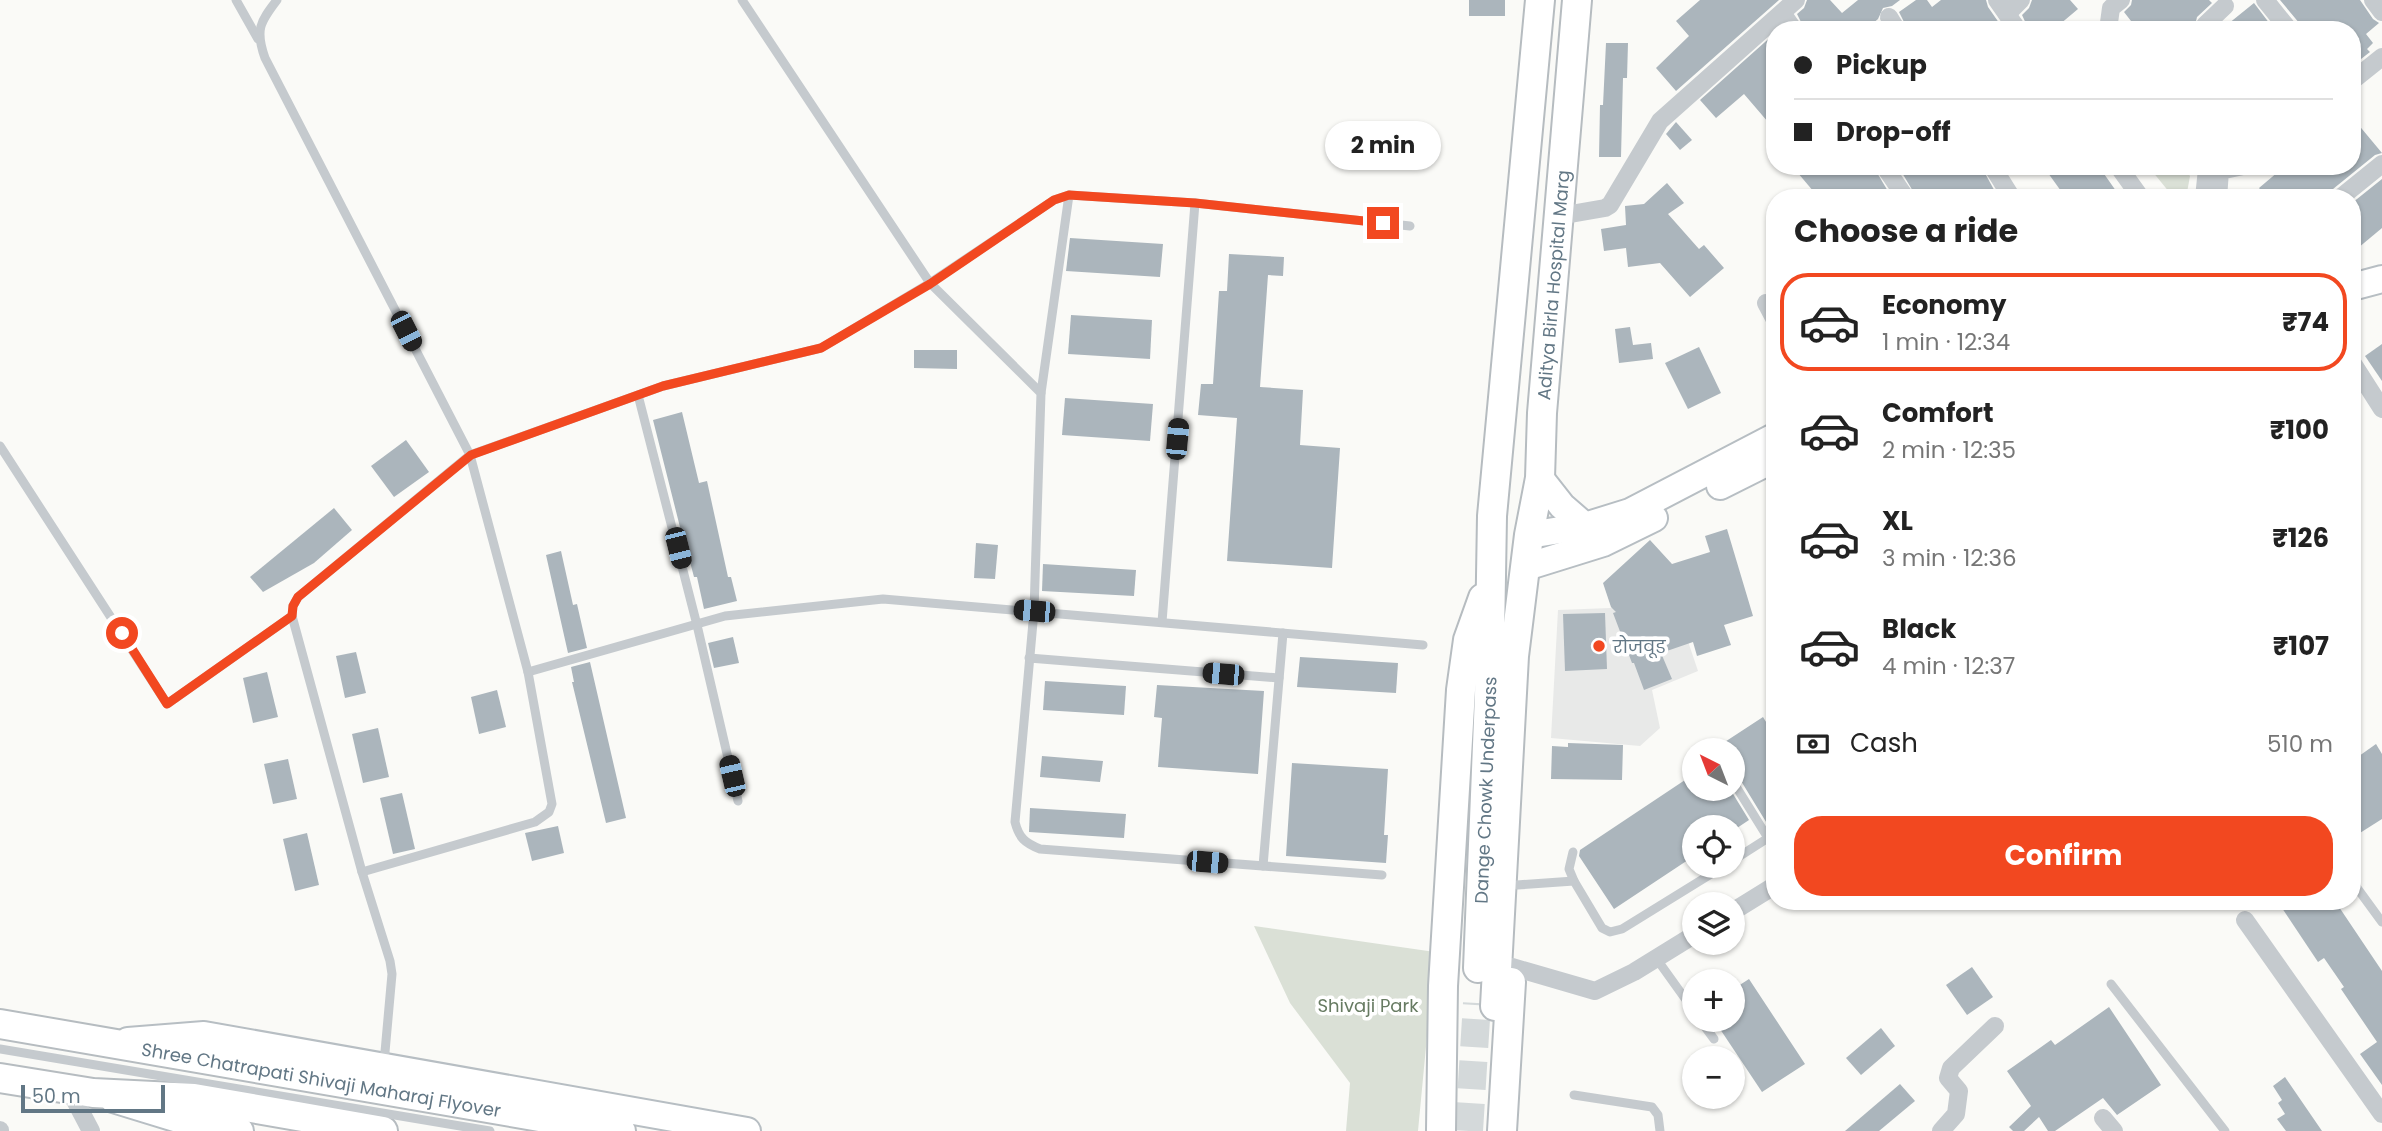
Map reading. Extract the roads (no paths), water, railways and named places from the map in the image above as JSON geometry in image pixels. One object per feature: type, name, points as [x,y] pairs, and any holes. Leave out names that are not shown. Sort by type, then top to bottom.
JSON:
[{"type":"main road","name":"Dange Chowk Underpass","points":[[1526,567],[1514,656],[1486,1005],[1492,516],[1540,0]]},
{"type":"main road","name":"Aditya Birla Hospital Marg","points":[[1526,567],[1540,478],[1542,413],[1577,0]]},
{"type":"main road","points":[[1441,1131],[1443,986],[1461,690],[1468,640],[1490,576]]},
{"type":"main road","points":[[1502,1131],[1527,691],[1514,656]]},
{"type":"main road","name":"Shree Chatrapati Shivaji Maharaj Flyover","points":[[0,1024],[621,1131]]},
{"type":"main road","points":[[0,1078],[81,1091],[194,1098],[383,1131]]},
{"type":"street","points":[[1773,21],[1796,0]]},
{"type":"street","points":[[2002,7],[2021,0]]},
{"type":"street","points":[[2109,21],[2111,8],[2122,0]]},
{"type":"street","points":[[2265,0],[2282,21]]},
{"type":"street","points":[[2373,0],[2382,12]]},
{"type":"street","points":[[2208,21],[2226,2]]},
{"type":"street","points":[[1782,13],[1788,21]]},
{"type":"street","points":[[1559,216],[1610,205],[1660,121],[1766,27]]},
{"type":"street","points":[[2361,74],[2382,57]]},
{"type":"street","points":[[2351,189],[2382,164]]},
{"type":"street","points":[[2361,285],[2382,279]]},
{"type":"street","points":[[2361,376],[2382,409]]},
{"type":"street","points":[[1529,535],[1585,526],[1630,512],[1766,441]]},
{"type":"street","points":[[1526,567],[1602,543],[1766,463]]},
{"type":"street","points":[[1540,478],[1562,506],[1585,526]]},
{"type":"street","points":[[1745,904],[1766,891]]},
{"type":"street","points":[[2245,920],[2382,1114]]},
{"type":"street","points":[[1512,967],[1595,991],[1682,942]]},
{"type":"street","points":[[1941,1131],[1955,1114],[1959,1091],[1948,1079],[1951,1068],[1995,1026]]},
{"type":"street","points":[[102,1043],[204,1035],[747,1131]]},
{"type":"street","points":[[81,1091],[188,1122],[233,1130]]},
{"type":"street","points":[[81,1091],[91,1131]]},
{"type":"lane","points":[[236,0],[471,455],[528,672],[552,804],[549,812],[535,822],[362,873]]},
{"type":"lane","points":[[258,39],[261,24],[276,0]]},
{"type":"lane","points":[[742,0],[930,284],[1041,393]]},
{"type":"lane","points":[[1069,195],[1041,393],[1034,611],[1015,822],[1018,835],[1028,844],[1041,849],[1382,875]]},
{"type":"lane","points":[[384,1068],[392,974],[390,961],[362,873],[292,616],[293,606],[298,597],[471,455],[663,386],[821,348],[930,284],[1054,200],[1069,195],[1195,203],[1410,226]]},
{"type":"lane","points":[[1162,622],[1195,203]]},
{"type":"lane","points":[[638,395],[697,625],[738,801]]},
{"type":"lane","points":[[0,446],[167,704],[292,616]]},
{"type":"lane","points":[[528,672],[738,614],[883,599],[1423,645]]},
{"type":"lane","points":[[1263,866],[1283,633]]},
{"type":"lane","points":[[1029,658],[1279,678]]},
{"type":"lane","points":[[1745,800],[1766,833]]},
{"type":"lane","points":[[1745,853],[1766,840]]},
{"type":"lane","points":[[1573,852],[1569,869],[1574,881],[1602,928],[1610,932],[1622,929],[1705,878]]},
{"type":"lane","points":[[1517,885],[1574,881]]},
{"type":"lane","points":[[2361,893],[2382,922]]},
{"type":"lane","points":[[1656,958],[1682,994]]},
{"type":"lane","points":[[2111,984],[2225,1131]]},
{"type":"lane","points":[[1709,1032],[1714,1039]]},
{"type":"lane","points":[[0,1049],[490,1131]]},
{"type":"lane","points":[[1574,1095],[1652,1107],[1658,1115],[1660,1131]]},
{"type":"tunnel","points":[[1469,1131],[1477,1003]]},
{"type":"place","name":"रोजवूड","points":[[1599,646]]},
{"type":"park label","name":"Shivaji Park","points":[[1368,1005]]}]
